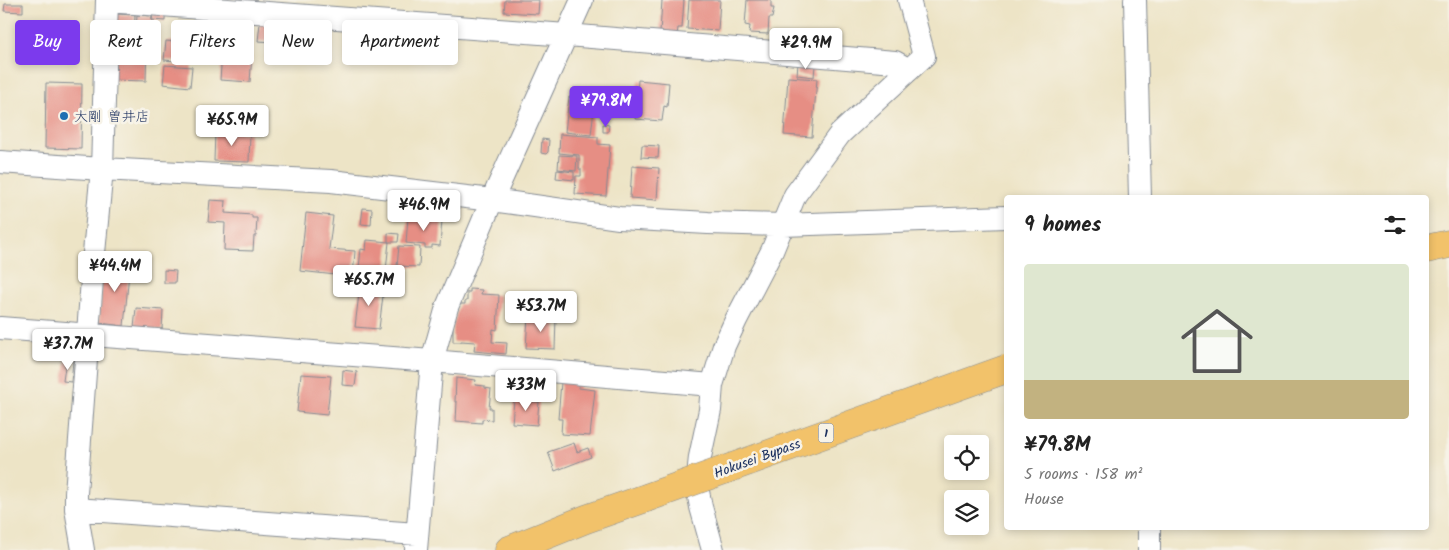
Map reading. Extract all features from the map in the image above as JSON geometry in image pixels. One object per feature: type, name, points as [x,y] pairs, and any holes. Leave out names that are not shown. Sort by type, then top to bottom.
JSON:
[{"type":"highway","points":[[1429,248],[1449,244]]},
{"type":"highway","name":"Hokusei Bypass","points":[[509,550],[586,519],[1004,370]]},
{"type":"street","points":[[82,550],[76,509],[87,334],[102,169],[106,0],[895,62],[909,70]]},
{"type":"street","points":[[76,509],[416,542],[432,360],[447,307],[492,200],[582,0]]},
{"type":"street","points":[[713,550],[697,486],[700,457],[710,410],[712,385],[724,346],[772,251],[794,195],[840,134],[924,56],[909,0]]},
{"type":"street","points":[[1135,0],[1140,195]]},
{"type":"street","points":[[0,162],[331,181],[492,200],[619,218],[708,223],[783,225],[1004,217]]},
{"type":"street","points":[[0,328],[432,360],[712,385]]},
{"type":"street","points":[[1149,530],[1149,550]]},
{"type":"building","points":[[505,0],[539,0],[538,14],[504,12]]},
{"type":"building","points":[[662,0],[684,0],[682,28],[678,28],[677,35],[660,33]]},
{"type":"building","points":[[689,0],[720,0],[718,31],[687,29]]},
{"type":"building","points":[[747,0],[771,0],[771,8],[774,8],[772,18],[769,18],[768,34],[749,33],[750,26],[745,25]]},
{"type":"building","points":[[5,4],[23,4],[23,12],[4,11]]},
{"type":"building","points":[[153,12],[165,13],[165,21],[152,20]]},
{"type":"building","points":[[116,14],[135,15],[135,20],[116,20]]},
{"type":"building","points":[[137,15],[152,16],[152,20],[137,20]]},
{"type":"building","points":[[260,23],[264,23],[264,41],[258,41]]},
{"type":"building","points":[[166,41],[171,41],[171,61],[164,60]]},
{"type":"building","points":[[798,63],[815,65],[814,77],[797,75]]},
{"type":"building","points":[[114,65],[146,65],[146,81],[113,80]]},
{"type":"building","points":[[165,65],[192,67],[190,87],[163,84]]},
{"type":"building","points":[[221,65],[251,65],[250,82],[220,80]]},
{"type":"building","points":[[788,77],[817,79],[812,137],[784,135]]},
{"type":"building","points":[[638,80],[669,83],[667,107],[664,106],[662,121],[635,119]]},
{"type":"building","name":"大剛 曽井店","points":[[46,83],[82,84],[81,149],[45,148]]},
{"type":"building","points":[[569,97],[595,100],[591,135],[565,132]]},
{"type":"building","points":[[603,124],[609,125],[608,132],[603,132]]},
{"type":"building","points":[[215,132],[250,133],[249,162],[214,161]]},
{"type":"building","points":[[560,134],[598,137],[598,144],[610,145],[606,196],[575,194],[576,176],[581,176],[579,155],[559,153]]},
{"type":"building","points":[[542,139],[549,140],[548,152],[546,154],[541,153]]},
{"type":"building","points":[[642,145],[659,146],[658,158],[641,157]]},
{"type":"building","points":[[559,155],[577,156],[576,171],[558,169]]},
{"type":"building","points":[[632,166],[659,168],[657,200],[630,198]]},
{"type":"building","points":[[557,170],[574,172],[574,180],[556,178]]},
{"type":"building","points":[[210,200],[226,201],[225,213],[252,215],[252,218],[257,218],[253,251],[224,250],[225,223],[208,222]]},
{"type":"building","points":[[363,208],[372,209],[371,225],[361,224]]},
{"type":"building","points":[[306,213],[333,216],[329,249],[355,251],[353,277],[300,271]]},
{"type":"building","points":[[408,217],[442,220],[440,246],[432,245],[432,248],[425,248],[425,245],[406,243]]},
{"type":"building","points":[[388,233],[399,234],[398,242],[388,242]]},
{"type":"building","points":[[367,240],[389,242],[385,280],[358,277],[361,249],[366,250]]},
{"type":"building","points":[[399,246],[420,247],[419,267],[397,266]]},
{"type":"building","points":[[108,262],[138,265],[137,273],[129,273],[124,326],[99,323],[103,271],[107,271]]},
{"type":"building","points":[[164,270],[176,271],[175,283],[164,283]]},
{"type":"building","points":[[360,285],[384,287],[379,329],[355,327]]},
{"type":"building","points":[[470,289],[482,290],[481,294],[499,295],[497,330],[493,329],[492,342],[507,343],[506,354],[474,351],[475,342],[453,342],[453,326],[459,304],[465,304],[467,292],[470,292]]},
{"type":"building","points":[[528,295],[537,295],[536,302],[528,301]]},
{"type":"building","points":[[136,308],[163,310],[162,330],[134,328]]},
{"type":"building","points":[[528,316],[556,318],[555,349],[526,348]]},
{"type":"building","points":[[66,360],[73,361],[71,382],[63,381]]},
{"type":"building","points":[[343,370],[357,372],[355,386],[342,385]]},
{"type":"building","points":[[301,374],[331,376],[327,415],[297,412]]},
{"type":"building","points":[[456,378],[476,380],[475,385],[491,389],[489,408],[492,408],[492,420],[482,419],[482,423],[456,421]]},
{"type":"building","points":[[561,382],[579,384],[579,388],[595,390],[590,436],[561,434],[562,419],[558,419]]},
{"type":"building","points":[[514,400],[539,402],[537,425],[512,423]]},
{"type":"building","points":[[574,443],[577,452],[588,448],[591,457],[555,471],[548,452]]},
{"type":"place","name":"大剛 曽井店","points":[[64,116]]}]
